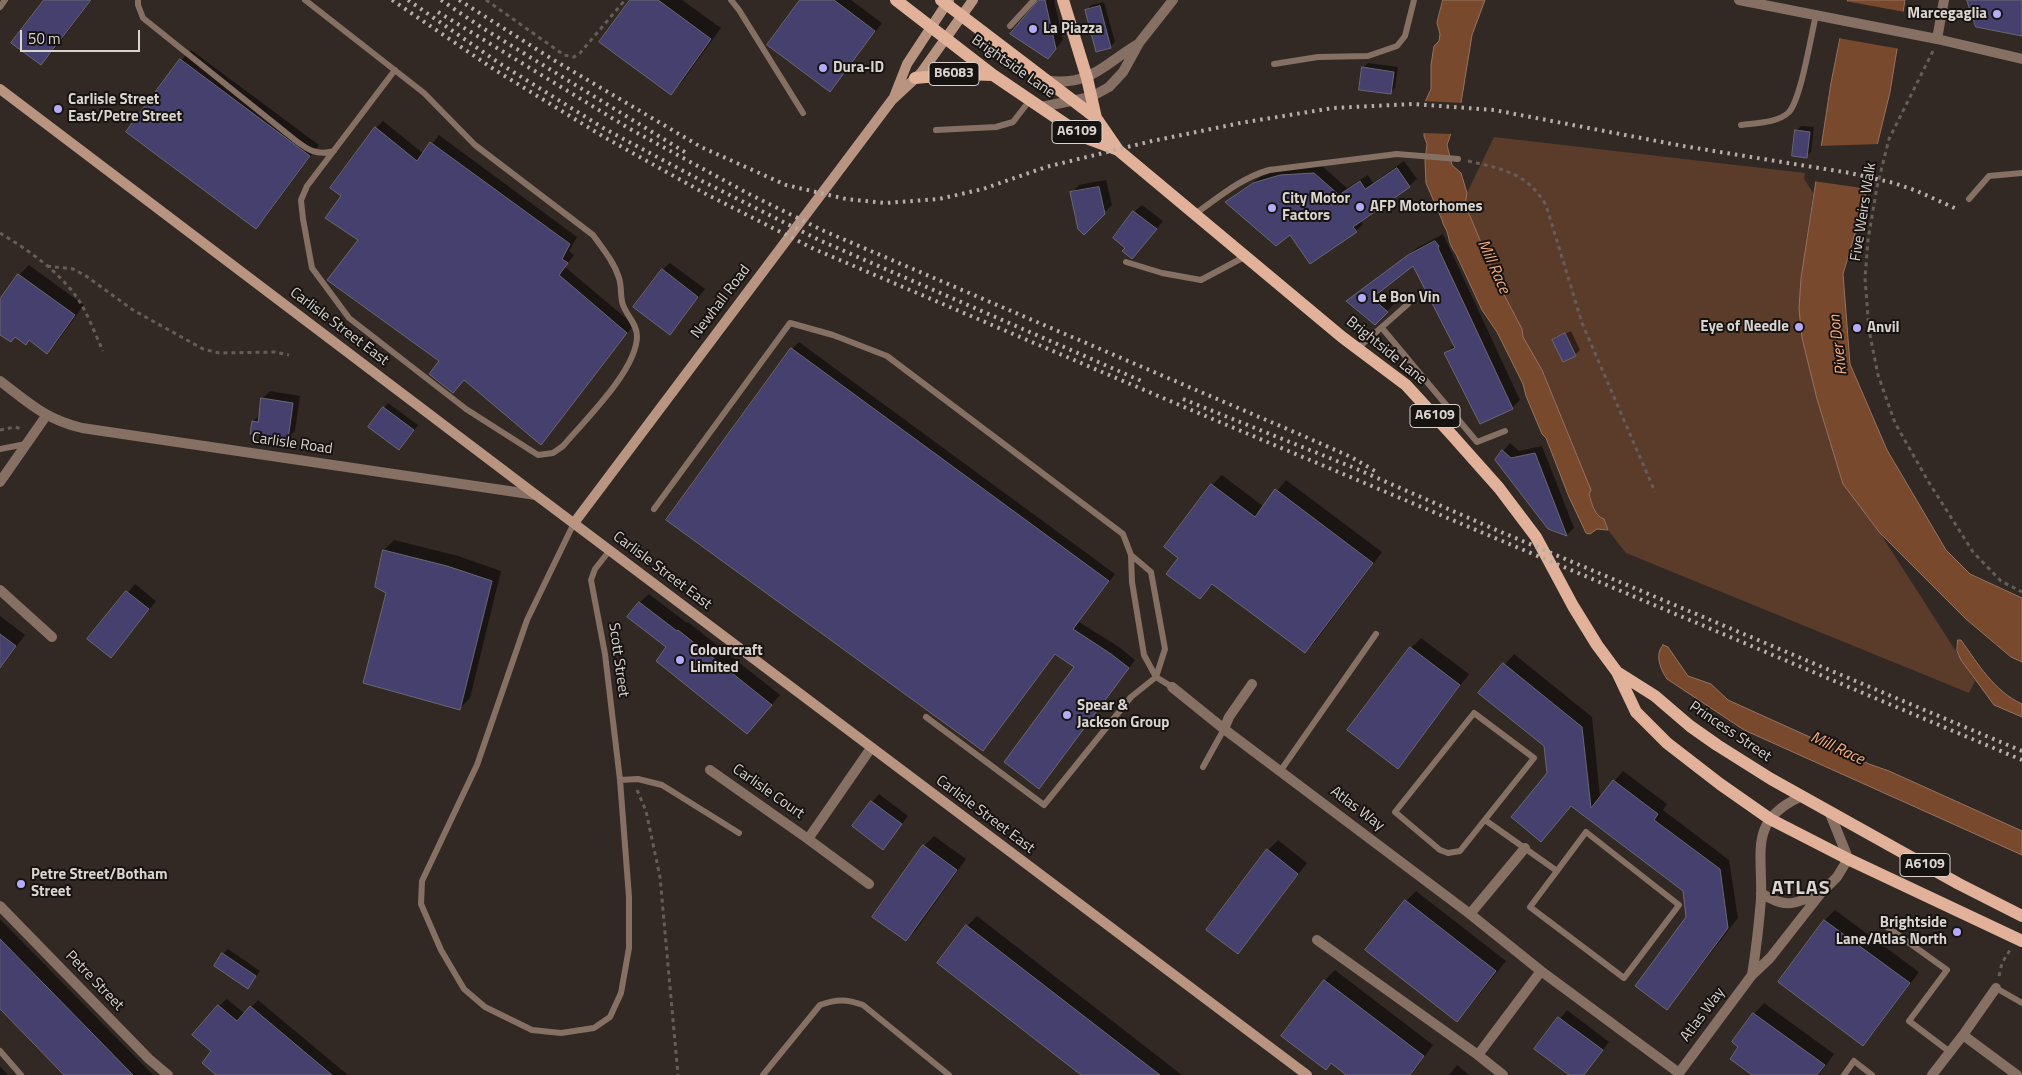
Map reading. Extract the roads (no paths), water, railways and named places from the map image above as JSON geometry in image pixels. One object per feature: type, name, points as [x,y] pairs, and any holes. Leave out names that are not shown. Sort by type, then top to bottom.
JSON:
[{"type":"main road","name":"Brightside Lane","points":[[896,0],[993,75],[1086,138],[1118,150]]},
{"type":"main road","name":"Newhall Road","points":[[574,523],[892,100],[916,78],[946,39],[960,15],[973,0]]},
{"type":"main road","points":[[1063,0],[1087,78],[1096,118]]},
{"type":"main road","name":"Brightside Lane","points":[[945,1],[960,15],[1096,118],[1118,150],[1358,348],[1406,385],[1499,488],[1536,537],[1573,606],[1616,672]]},
{"type":"main road","name":"Newhall Road","points":[[892,100],[907,64],[932,27],[945,1]]},
{"type":"main road","name":"B6083","points":[[916,78],[960,74],[993,75]]},
{"type":"main road","name":"Carlisle Street East","points":[[0,89],[871,748],[1307,1075]]},
{"type":"main road","name":"Princess Street","points":[[1616,672],[1655,696],[1676,715],[1718,745],[1800,797],[2022,916]]},
{"type":"main road","name":"A6109","points":[[1616,672],[1636,712],[1667,743],[1720,784],[1770,819],[1848,859],[2019,940]]},
{"type":"street","points":[[1041,106],[1091,97],[1109,87],[1122,72],[1138,43],[1173,0]]},
{"type":"street","points":[[1739,0],[1919,35],[2022,59]]},
{"type":"street","points":[[1937,39],[1944,0]]},
{"type":"street","points":[[1049,81],[1067,83],[1087,78],[1138,43]]},
{"type":"street","name":"Carlisle Road","points":[[0,381],[46,416],[63,424],[536,495]]},
{"type":"street","points":[[0,482],[46,416]]},
{"type":"street","points":[[0,590],[52,637]]},
{"type":"street","points":[[1224,729],[1229,717],[1252,684]]},
{"type":"street","name":"Atlas Way","points":[[1172,687],[1224,729],[1281,770],[1542,971],[1681,1074],[1752,975],[1770,958],[1821,893],[1837,877],[1848,859]]},
{"type":"street","name":"Carlisle Court","points":[[808,839],[871,748]]},
{"type":"street","name":"Carlisle Court","points":[[710,770],[869,884]]},
{"type":"street","name":"Atlas Way","points":[[1752,975],[1761,893],[1760,841],[1770,819],[1779,810],[1800,797]]},
{"type":"street","points":[[1829,811],[1843,842],[1848,859]]},
{"type":"street","points":[[1470,914],[1525,848]]},
{"type":"street","name":"Atlas Way","points":[[1761,893],[1776,903],[1786,905],[1803,901],[1821,893]]},
{"type":"street","name":"Petre Street","points":[[0,906],[168,1075]]},
{"type":"street","points":[[1317,940],[1478,1055],[1503,1075]]},
{"type":"street","points":[[1478,1055],[1542,971]]},
{"type":"street","points":[[1932,1075],[1996,988]]},
{"type":"street","points":[[1963,1035],[2017,1075]]},
{"type":"lane","points":[[0,7],[5,0]]},
{"type":"lane","points":[[138,0],[143,18],[295,140],[312,152],[325,153],[334,151]]},
{"type":"lane","points":[[305,0],[395,70],[424,93],[475,145],[593,235],[607,254],[619,279],[622,305],[632,319],[637,334],[634,356],[618,380],[562,446],[553,453],[538,455],[458,403],[349,318],[312,268],[303,219],[302,200],[307,186],[395,70]]},
{"type":"lane","points":[[731,0],[803,113]]},
{"type":"lane","points":[[1010,26],[1034,0]]},
{"type":"lane","points":[[1274,64],[1318,57],[1368,56],[1385,52],[1397,46],[1405,36],[1414,0]]},
{"type":"lane","points":[[1741,125],[1777,119],[1789,112],[1797,99],[1816,15]]},
{"type":"lane","points":[[936,130],[996,126],[1013,122],[1030,100]]},
{"type":"lane","points":[[1195,214],[1241,182],[1269,170],[1382,155],[1413,154],[1458,159]]},
{"type":"lane","points":[[1969,199],[1989,176],[2022,173]]},
{"type":"lane","points":[[1126,262],[1162,273],[1201,280],[1246,256]]},
{"type":"lane","points":[[1358,348],[1408,304]]},
{"type":"lane","points":[[654,509],[790,324],[833,335],[887,356],[1123,534],[1131,556],[1132,582],[1144,655],[1156,677],[1172,687]]},
{"type":"lane","points":[[1382,328],[1478,442],[1505,431]]},
{"type":"lane","points":[[0,449],[27,444]]},
{"type":"lane","name":"Scott Street","points":[[574,523],[527,620],[477,765],[422,881],[421,904],[441,950],[464,989],[485,1006],[532,1030],[561,1033],[594,1028],[610,1017],[621,993],[629,939],[620,780],[605,654],[591,580],[595,569],[610,550]]},
{"type":"lane","points":[[926,717],[1044,805],[1134,694],[1156,677],[1165,649],[1151,572],[1131,556]]},
{"type":"lane","points":[[1281,770],[1376,634]]},
{"type":"lane","points":[[1474,713],[1534,758],[1485,820],[1460,851],[1448,853],[1440,850],[1395,812],[1474,713]]},
{"type":"lane","points":[[1203,767],[1224,729]]},
{"type":"lane","points":[[620,780],[638,779],[662,785],[739,833]]},
{"type":"lane","points":[[1485,820],[1557,871]]},
{"type":"lane","points":[[1586,832],[1678,905],[1624,978],[1530,906],[1557,871],[1586,832]]},
{"type":"lane","points":[[1883,924],[1947,970],[1909,1021],[1950,1052]]},
{"type":"lane","points":[[1996,988],[2022,1003]]},
{"type":"lane","points":[[763,1075],[820,1005],[832,1001],[849,1000],[863,1005],[949,1075]]},
{"type":"lane","points":[[0,1051],[21,1075]]},
{"type":"lane","points":[[1844,1075],[1854,1061],[1872,1075]]},
{"type":"water","points":[[1443,0],[1485,0],[1472,35],[1461,103],[1447,145],[1452,165],[1461,173],[1467,193],[1465,204],[1497,281],[1522,329],[1523,337],[1542,370],[1591,490],[1589,494],[1594,509],[1604,519],[1608,530],[1597,529],[1590,534],[1586,533],[1569,497],[1546,438],[1542,434],[1523,384],[1497,332],[1482,310],[1451,245],[1447,231],[1426,183],[1425,102],[1431,89],[1431,65],[1434,46],[1439,41],[1440,34],[1437,23]]},
{"type":"water","name":"River Don","points":[[1848,0],[1905,0],[1890,92],[1859,220],[1843,274],[1850,364],[1887,450],[1946,550],[1970,574],[2022,598],[2022,662],[2011,657],[1966,619],[1880,533],[1843,484],[1817,399],[1802,338],[1799,309],[1801,278],[1831,83]]},
{"type":"water","points":[[1958,640],[1961,640],[1980,667],[2003,692],[2022,704],[2022,717],[1994,705],[1961,660],[1957,651]]},
{"type":"water","points":[[1663,645],[1668,647],[1688,676],[1711,684],[1728,700],[1812,738],[1818,739],[1824,736],[1829,746],[1843,756],[1860,759],[1889,771],[2022,831],[2022,855],[1744,730],[1667,679],[1659,658],[1660,649]]},
{"type":"railway","points":[[392,0],[495,70],[604,137],[704,193],[814,249],[2022,760]]},
{"type":"railway","points":[[408,0],[499,63],[605,129],[702,181],[819,240],[1144,382]]},
{"type":"railway","points":[[441,0],[481,27],[688,154]]},
{"type":"railway","points":[[459,0],[552,59],[701,147],[786,185],[846,199],[886,203],[939,199],[983,189],[1046,167],[1152,141],[1240,123],[1333,108],[1413,104],[1494,110],[1683,146],[1850,173],[1894,183],[1959,210]]},
{"type":"railway","points":[[438,12],[630,129],[749,194],[824,231],[1299,434],[1351,457],[1375,471]]},
{"type":"railway","points":[[1183,399],[1352,467],[1494,529],[2022,751]]},
{"type":"place","name":"Marcegaglia","points":[[1997,14]]},
{"type":"place","name":"La Piazza","points":[[1033,29]]},
{"type":"place","name":"Dura-ID","points":[[823,68]]},
{"type":"place","name":"Carlisle Street East/Petre Street","points":[[58,109]]},
{"type":"place","name":"AFP Motorhomes","points":[[1360,207]]},
{"type":"place","name":"City Motor Factors","points":[[1272,208]]},
{"type":"place","name":"Le Bon Vin","points":[[1362,298]]},
{"type":"place","name":"Eye of Needle","points":[[1799,327]]},
{"type":"place","name":"Anvil","points":[[1857,328]]},
{"type":"place","name":"Colourcraft Limited","points":[[680,660]]},
{"type":"place","name":"Spear & Jackson Group","points":[[1067,715]]},
{"type":"place","name":"Petre Street/Botham Street","points":[[21,884]]},
{"type":"place","name":"Brightside Lane/Atlas North","points":[[1957,932]]},
{"type":"district","name":"ATLAS","points":[[1801,889]]},
{"type":"water label","name":"Mill Race","points":[[1493,267]]},
{"type":"water label","name":"Mill Race","points":[[1837,749]]}]
